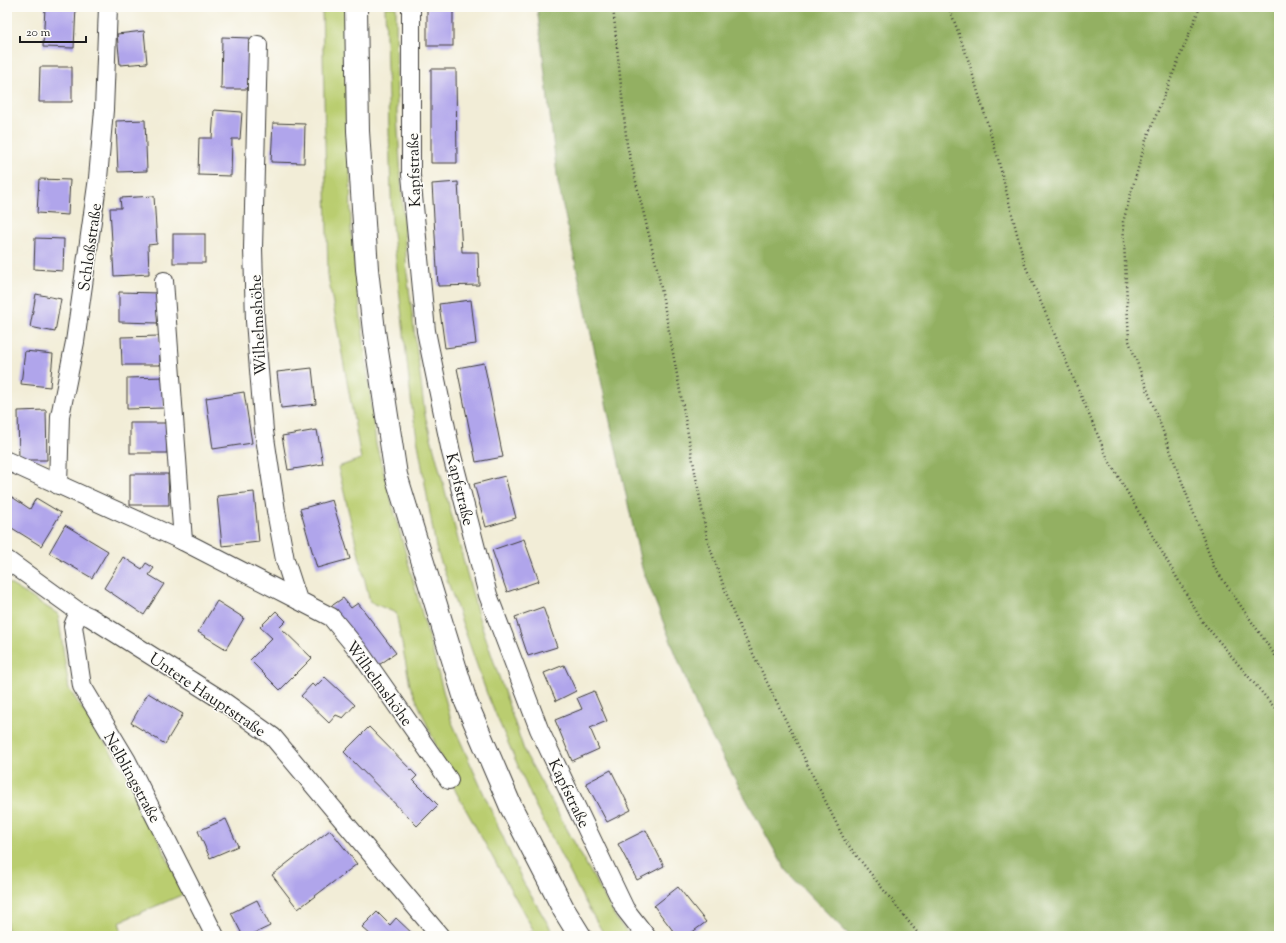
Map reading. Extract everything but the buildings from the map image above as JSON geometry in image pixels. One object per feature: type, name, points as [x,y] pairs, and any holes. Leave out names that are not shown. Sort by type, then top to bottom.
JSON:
[{"type":"main road","points":[[356,7],[358,131],[366,261],[374,331],[396,476],[466,702],[511,807],[564,910],[580,936]]},
{"type":"street","name":"Schloßstraße","points":[[58,485],[60,416],[76,342],[98,178],[104,110],[108,7]]},
{"type":"street","name":"Kapfstraße","points":[[412,7],[411,175],[426,331],[451,452],[488,595],[539,729],[625,909],[646,936]]},
{"type":"street","name":"Wilhelmshöhe","points":[[258,45],[253,248],[256,328],[264,431],[276,511],[285,560],[298,600]]},
{"type":"street","points":[[7,461],[183,541],[164,281]]},
{"type":"street","name":"Wilhelmshöhe","points":[[183,541],[331,617],[358,650],[449,780]]},
{"type":"street","name":"Untere Hauptstraße","points":[[7,560],[79,612],[90,617],[220,699],[273,737],[440,936]]},
{"type":"street","name":"Nelblingstraße","points":[[79,612],[73,626],[82,686],[127,761],[215,936]]},
{"type":"path","points":[[613,7],[627,145],[658,272],[708,542],[734,615],[845,841],[920,936]]},
{"type":"path","points":[[950,7],[998,154],[1025,265],[1108,459],[1202,621],[1279,713]]},
{"type":"path","points":[[1200,7],[1146,140],[1123,222],[1129,341],[1214,567],[1279,661]]},
{"type":"path","points":[[1279,260],[1276,336],[1279,346]]},
{"type":"green space","points":[[322,7],[348,7],[351,232],[376,444],[451,720],[523,882],[555,936],[520,936],[534,931],[456,792],[410,685],[396,613],[370,602],[338,467],[361,459],[328,276]]},
{"type":"green space","points":[[385,7],[396,7],[397,114],[407,273],[425,415],[478,615],[525,753],[617,920],[630,936],[605,936],[584,900],[534,803],[487,694],[436,548],[412,408],[392,224]]},
{"type":"green space","points":[[537,7],[1279,7],[1279,936],[850,936],[786,871],[701,718],[642,568],[558,183]]},
{"type":"green space","points":[[7,582],[58,614],[69,689],[131,782],[184,894],[119,922],[123,936],[7,936]]}]
